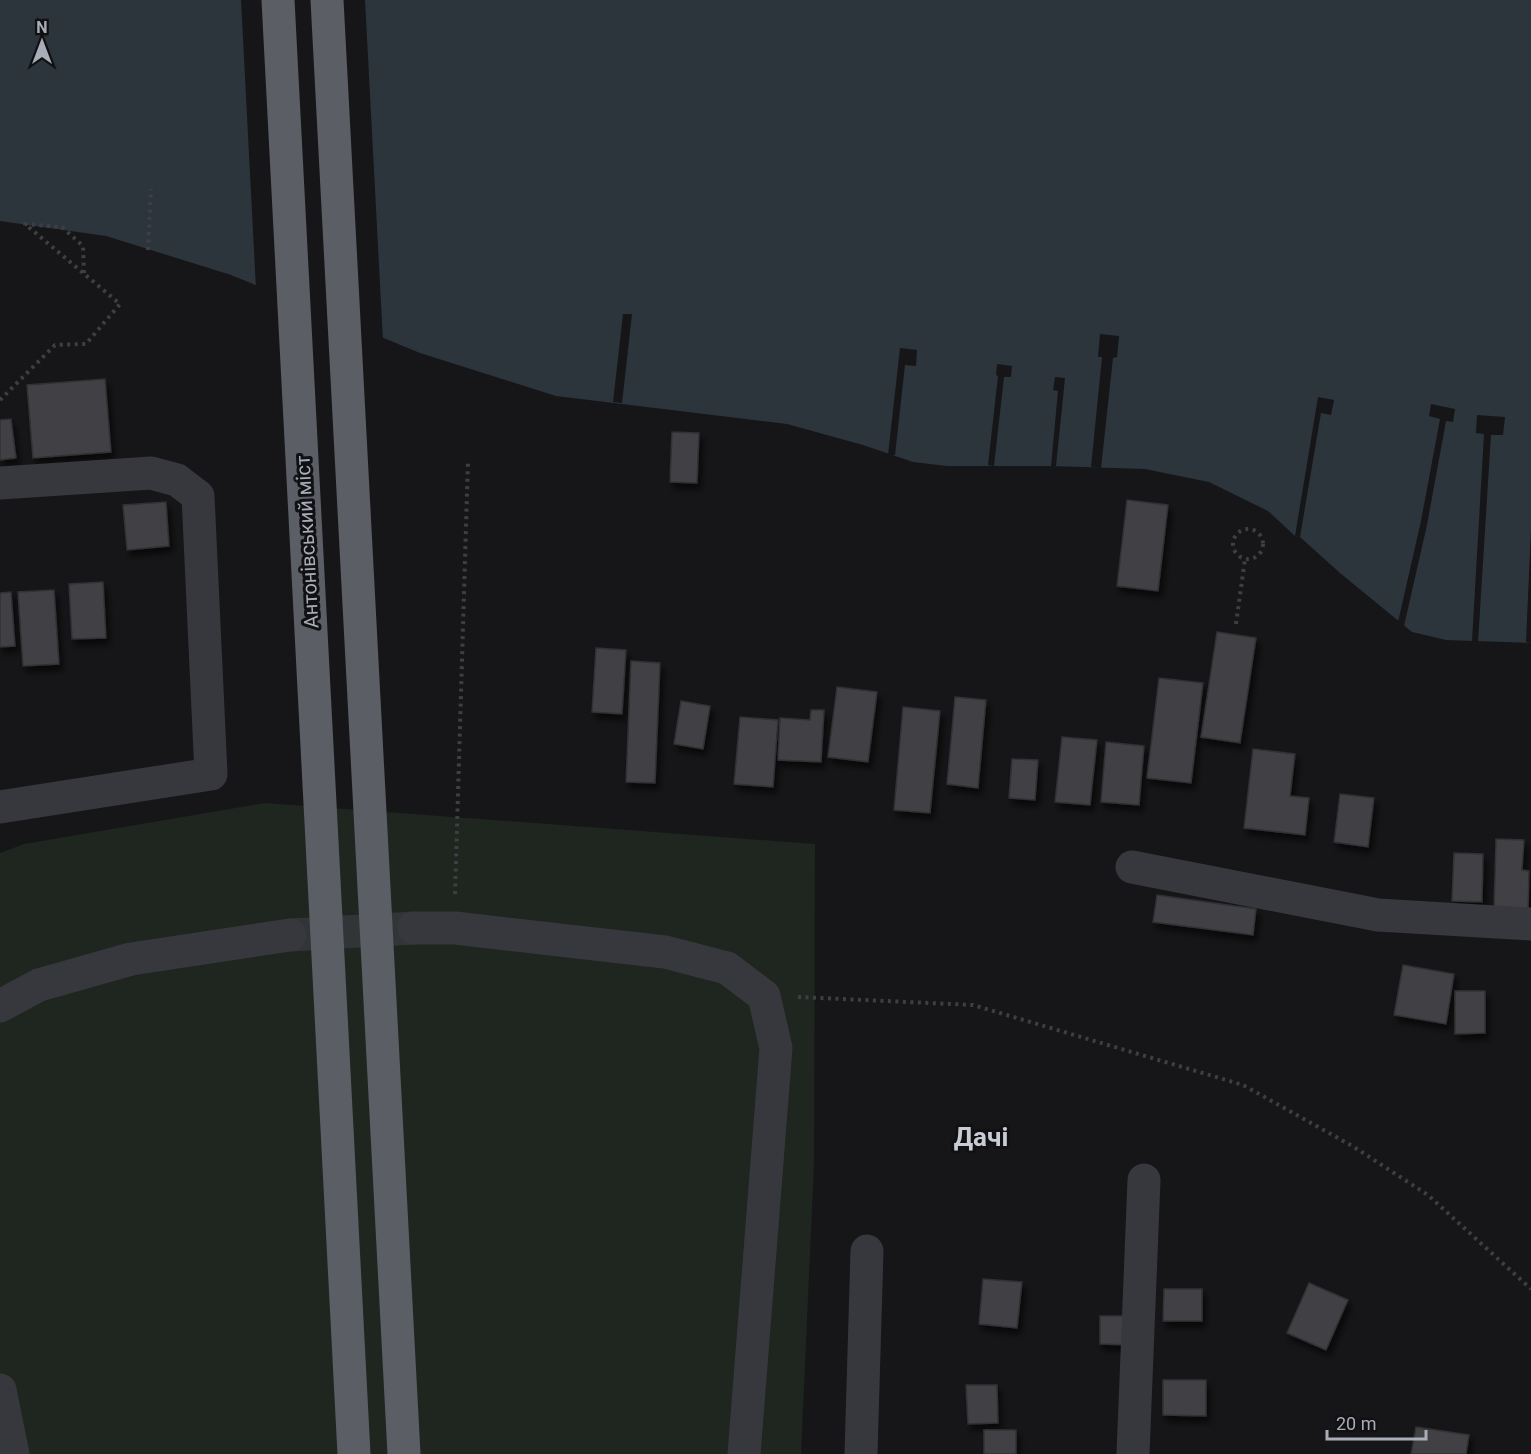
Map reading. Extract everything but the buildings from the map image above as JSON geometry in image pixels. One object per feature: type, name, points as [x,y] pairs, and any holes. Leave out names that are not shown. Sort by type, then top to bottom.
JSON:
[{"type":"highway","name":"Антонівський міст","points":[[278,0],[354,1454]]},
{"type":"highway","points":[[327,0],[404,1454]]},
{"type":"street","points":[[0,483],[152,473],[177,480],[198,496],[211,774],[0,807]]},
{"type":"street","points":[[1132,867],[1378,915],[1531,924]]},
{"type":"street","points":[[414,928],[455,928],[666,952],[727,968],[764,996],[776,1048],[744,1454]]},
{"type":"street","points":[[0,1006],[39,985],[131,959],[290,935]]},
{"type":"street","points":[[1133,1454],[1144,1180]]},
{"type":"street","points":[[861,1454],[867,1251]]},
{"type":"street","points":[[0,1390],[13,1454]]},
{"type":"path","points":[[148,250],[151,189]]},
{"type":"path","points":[[0,400],[55,345],[86,344],[120,304],[25,224],[62,227],[83,246],[84,273]]},
{"type":"path","points":[[455,928],[468,460]]},
{"type":"path","points":[[1252,529],[1262,539],[1262,549],[1255,557],[1245,558],[1234,550],[1233,541],[1242,530],[1252,529]]},
{"type":"path","points":[[1236,624],[1245,558]]},
{"type":"path","points":[[764,996],[973,1005],[1243,1085],[1354,1147],[1428,1195],[1531,1289]]},
{"type":"shaded area","points":[[0,0],[1531,0],[1531,643],[1446,640],[1412,632],[1268,511],[1209,482],[1145,469],[947,466],[913,462],[863,445],[787,424],[556,396],[420,353],[231,275],[106,236],[0,221]]},
{"type":"shaded area","points":[[265,803],[815,844],[814,1164],[801,1454],[0,1454],[0,853],[24,844]]},
{"type":"pier","points":[[241,0],[365,0],[383,341],[256,289]]},
{"type":"pier","points":[[623,314],[632,314],[622,403],[613,402]]},
{"type":"pier","points":[[1100,334],[1119,336],[1117,357],[1113,358],[1101,468],[1091,467],[1102,357],[1098,357]]},
{"type":"pier","points":[[900,348],[917,350],[916,366],[905,365],[895,455],[888,455]]},
{"type":"pier","points":[[997,364],[1012,366],[1011,377],[1004,377],[994,466],[988,465],[998,376],[996,375]]},
{"type":"pier","points":[[1055,377],[1065,378],[1056,466],[1051,466],[1058,391],[1053,390]]},
{"type":"pier","points":[[1318,397],[1334,400],[1331,415],[1321,413],[1300,537],[1295,536]]},
{"type":"pier","points":[[1431,404],[1455,409],[1453,422],[1446,421],[1427,525],[1404,626],[1398,622],[1421,521],[1440,419],[1429,416]]},
{"type":"pier","points":[[1477,415],[1505,417],[1503,435],[1491,435],[1478,642],[1472,641],[1484,434],[1476,433]]},
{"type":"pier","points":[[1531,529],[1531,643],[1526,642]]},
{"type":"tunnel","points":[[290,935],[414,928]]},
{"type":"district","name":"Дачі","points":[[981,1137]]}]
